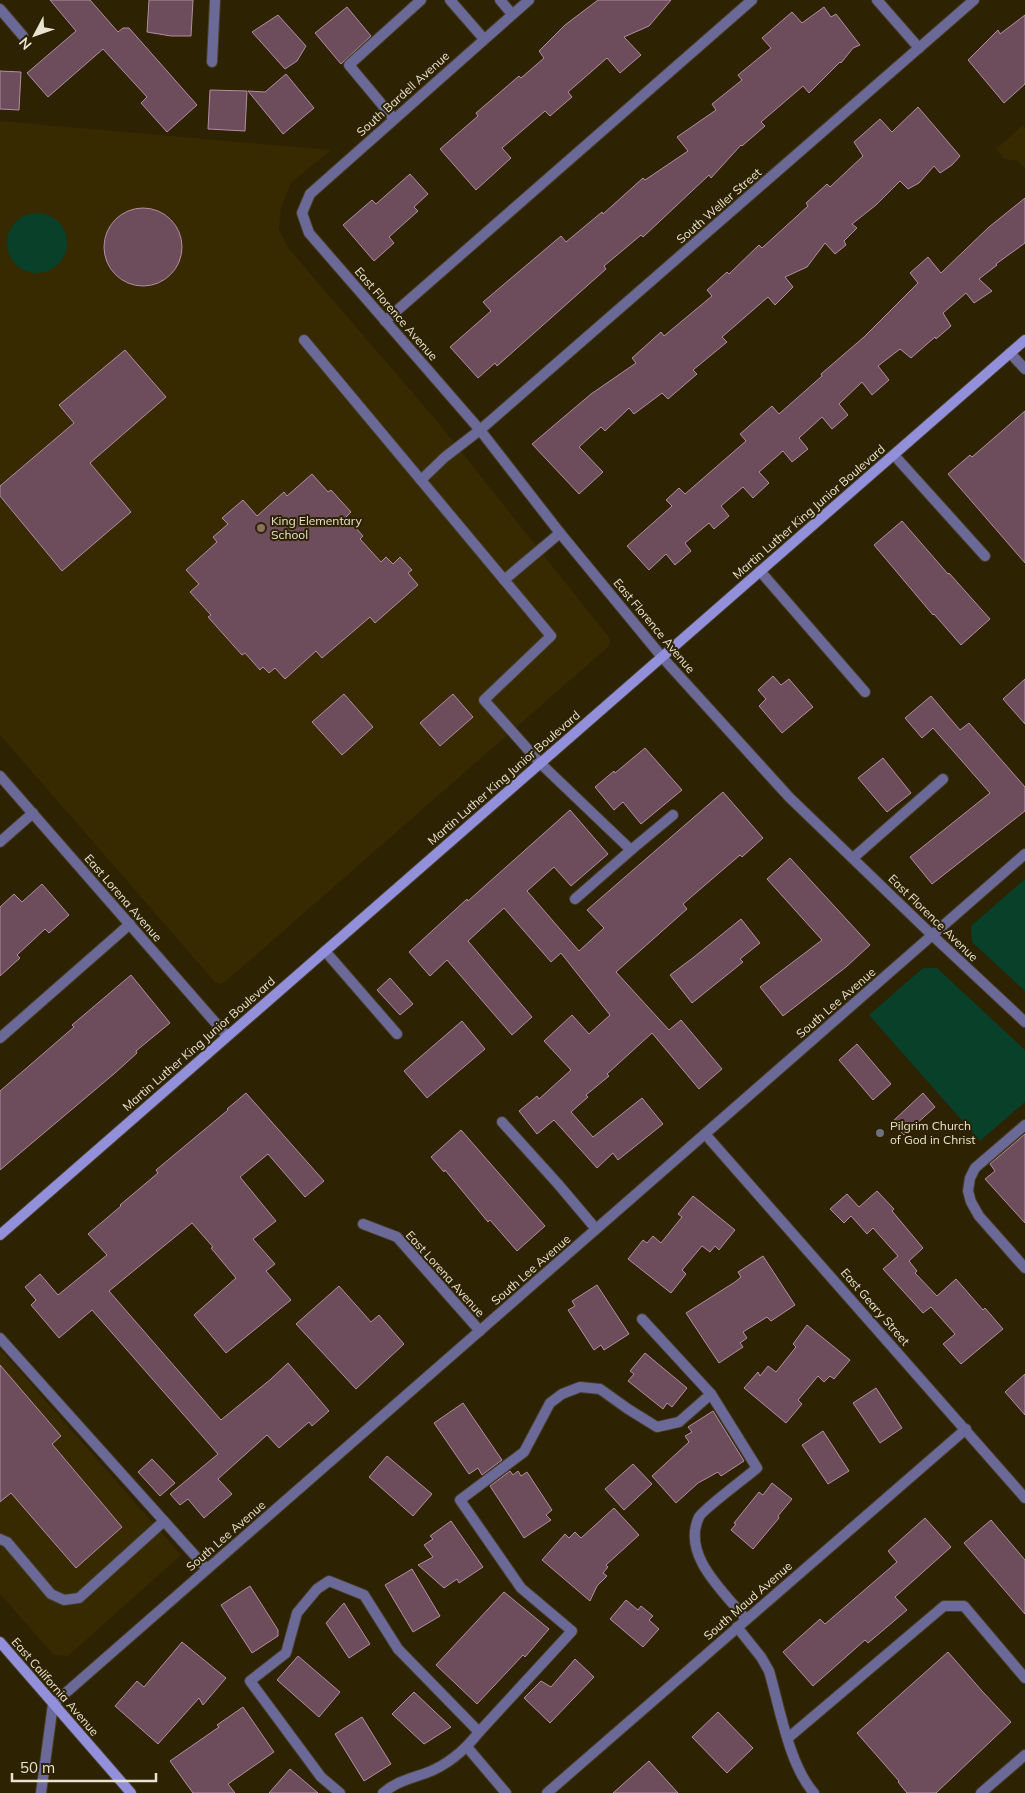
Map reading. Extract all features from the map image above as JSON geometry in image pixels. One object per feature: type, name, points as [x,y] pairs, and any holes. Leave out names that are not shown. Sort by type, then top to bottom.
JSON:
[{"type":"street","points":[[212,62],[214,0]]},
{"type":"street","points":[[394,119],[349,65],[421,0]]},
{"type":"street","points":[[450,0],[484,39]]},
{"type":"street","points":[[500,0],[512,14]]},
{"type":"street","name":"South Bardell Avenue","points":[[302,213],[310,194],[529,0]]},
{"type":"street","points":[[385,321],[752,0]]},
{"type":"street","points":[[877,0],[919,48]]},
{"type":"street","name":"South Weller Street","points":[[421,480],[974,0]]},
{"type":"street","points":[[0,9],[23,36]]},
{"type":"street","name":"East Florence Avenue","points":[[302,213],[310,233],[480,430],[662,657],[789,796],[932,936],[1025,1022]]},
{"type":"street","points":[[304,340],[551,636],[484,700],[540,763],[631,850]]},
{"type":"street","name":"Martin Luther King Junior Boulevard","points":[[0,1235],[1025,340]]},
{"type":"street","points":[[1010,353],[1025,369]]},
{"type":"street","points":[[894,455],[985,556]]},
{"type":"street","points":[[504,580],[560,532]]},
{"type":"street","points":[[760,571],[864,692]]},
{"type":"street","name":"East Lorena Avenue","points":[[0,776],[227,1036]]},
{"type":"street","points":[[853,858],[943,779]]},
{"type":"street","points":[[0,842],[33,813]]},
{"type":"street","points":[[575,899],[673,815]]},
{"type":"street","name":"South Lee Avenue","points":[[53,1704],[1025,854]]},
{"type":"street","points":[[0,1038],[130,924]]},
{"type":"street","points":[[325,951],[397,1034]]},
{"type":"street","points":[[502,1122],[596,1229]]},
{"type":"street","points":[[1025,1125],[975,1168],[970,1178],[968,1191],[971,1202],[979,1216],[1025,1268]]},
{"type":"street","name":"East Geary Street","points":[[705,1134],[1025,1498]]},
{"type":"street","name":"East Lorena Avenue","points":[[363,1224],[397,1238],[480,1331]]},
{"type":"street","points":[[642,1319],[711,1394],[757,1468],[699,1516],[694,1538],[702,1564],[746,1619]]},
{"type":"street","points":[[0,1338],[207,1569]]},
{"type":"street","points":[[383,1793],[403,1780],[427,1773],[447,1762],[467,1747],[572,1631],[521,1588],[460,1500],[524,1452],[550,1403],[562,1394],[580,1387],[600,1389],[658,1428],[679,1422],[711,1394]]},
{"type":"street","name":"South Maud Avenue","points":[[547,1793],[966,1430]]},
{"type":"street","points":[[0,1539],[7,1542],[51,1594],[64,1600],[79,1598],[164,1521]]},
{"type":"street","points":[[340,1793],[322,1777],[250,1681],[286,1653],[298,1613],[317,1589],[329,1582],[364,1595],[398,1649],[479,1732]]},
{"type":"street","points":[[788,1738],[944,1606],[964,1606],[1025,1678]]},
{"type":"street","points":[[737,1627],[769,1671],[798,1768],[814,1793]]},
{"type":"street","name":"East California Avenue","points":[[0,1642],[130,1793]]},
{"type":"street","points":[[41,1793],[53,1704]]},
{"type":"street","points":[[467,1747],[506,1793]]},
{"type":"street","points":[[981,1793],[1025,1754]]},
{"type":"shaded area","name":"King Elementary School","points":[[0,121],[331,150],[291,183],[281,208],[279,229],[289,249],[436,420],[611,640],[609,646],[225,982],[220,984],[215,982],[0,735]]},
{"type":"shaded area","points":[[1023,125],[1025,128],[1025,168],[1018,161],[1005,159],[996,149]]},
{"type":"shaded area","points":[[0,1349],[181,1555],[68,1656],[54,1655],[0,1594]]},
{"type":"green space","points":[[37,213],[54,218],[62,226],[67,243],[62,260],[54,268],[37,273],[20,268],[12,260],[7,243],[12,226],[20,218]]},
{"type":"green space","points":[[1025,879],[1025,991],[972,942],[971,926]]},
{"type":"green space","points":[[923,968],[937,968],[1025,1050],[1025,1102],[980,1141],[869,1015]]},
{"type":"building","points":[[50,0],[90,0],[118,32],[123,28],[129,28],[197,105],[167,132],[141,103],[147,97],[103,49],[48,97],[27,73],[76,31]]},
{"type":"building","points":[[149,0],[193,0],[191,36],[171,36],[147,32]]},
{"type":"building","points":[[598,0],[671,0],[649,26],[624,37],[641,55],[620,73],[607,58],[568,92],[572,97],[550,116],[545,111],[502,148],[511,158],[476,190],[440,149],[478,116],[476,113],[519,76],[521,78],[544,58],[539,51],[565,25]]},
{"type":"building","points":[[347,7],[371,36],[341,64],[315,33]]},
{"type":"building","points":[[824,7],[831,17],[836,14],[860,45],[853,48],[841,63],[809,93],[803,86],[761,122],[765,126],[741,145],[711,178],[709,175],[643,237],[641,235],[604,266],[606,269],[497,366],[495,363],[478,378],[450,347],[491,311],[483,302],[561,236],[566,242],[602,212],[603,214],[643,178],[645,180],[688,151],[677,137],[716,110],[712,104],[742,80],[738,75],[771,48],[762,38],[792,12],[802,23]]},
{"type":"building","points":[[278,15],[306,46],[297,61],[285,69],[252,32]]},
{"type":"building","points":[[1025,15],[1025,84],[1004,103],[968,60],[998,30],[1000,34]]},
{"type":"building","points":[[0,71],[21,72],[19,110],[0,109]]},
{"type":"building","points":[[286,74],[314,108],[283,134],[248,91],[265,92]]},
{"type":"building","points":[[210,90],[247,91],[245,131],[208,129]]},
{"type":"building","points":[[918,107],[960,156],[952,165],[940,173],[934,166],[919,183],[908,189],[900,181],[876,205],[852,224],[857,228],[844,241],[846,245],[835,254],[825,243],[807,267],[785,277],[793,287],[775,305],[768,297],[722,337],[727,342],[693,370],[697,374],[668,399],[662,393],[634,414],[629,408],[605,431],[601,427],[579,447],[603,472],[579,494],[532,444],[591,394],[636,363],[632,358],[661,332],[664,336],[712,296],[707,290],[727,272],[729,274],[759,245],[762,248],[808,206],[806,203],[827,184],[830,187],[863,156],[854,142],[880,119],[892,132]]},
{"type":"building","points":[[410,174],[428,194],[414,207],[418,211],[389,237],[394,243],[374,261],[343,225],[372,200],[376,204]]},
{"type":"building","points":[[1025,198],[1025,243],[979,279],[992,291],[974,303],[966,293],[943,313],[951,326],[911,358],[900,349],[878,366],[889,380],[872,395],[862,382],[839,404],[848,415],[832,429],[822,417],[799,438],[808,449],[792,462],[783,451],[759,472],[769,483],[753,498],[743,487],[721,506],[729,516],[714,529],[709,523],[685,543],[691,551],[675,565],[666,554],[649,570],[627,546],[672,506],[666,500],[679,488],[685,494],[746,441],[740,434],[772,406],[779,414],[822,376],[821,374],[864,337],[918,283],[910,273],[928,257],[941,273],[989,227]]},
{"type":"building","points":[[135,208],[151,208],[165,214],[176,225],[182,239],[182,255],[176,269],[165,280],[151,286],[135,286],[121,280],[110,269],[104,255],[104,239],[110,225],[121,214]]},
{"type":"building","points":[[125,350],[166,397],[90,463],[131,512],[62,571],[0,496],[0,486],[74,423],[59,405]]},
{"type":"building","points":[[1025,411],[1025,563],[948,474],[970,455],[972,457]]},
{"type":"building","points":[[312,474],[328,492],[331,490],[351,512],[346,517],[363,536],[360,539],[381,562],[386,557],[393,564],[400,557],[412,570],[408,573],[418,585],[375,623],[370,617],[322,658],[316,651],[285,679],[275,668],[269,673],[263,667],[260,670],[245,653],[242,655],[208,617],[211,615],[190,592],[199,584],[186,570],[217,542],[213,537],[228,524],[222,518],[243,500],[257,516],[284,492],[287,496]]},
{"type":"building","points":[[902,521],[990,619],[961,645],[874,545]]},
{"type":"building","points":[[773,676],[781,685],[789,679],[813,707],[782,733],[759,706],[766,699],[758,690]]},
{"type":"building","points":[[1025,679],[1025,724],[1003,699]]},
{"type":"building","points":[[344,694],[373,727],[342,755],[312,722]]},
{"type":"building","points":[[453,694],[473,717],[440,746],[420,723]]},
{"type":"building","points":[[931,696],[960,730],[969,723],[1025,787],[1025,811],[932,884],[910,857],[990,793],[933,728],[922,738],[905,718]]},
{"type":"building","points":[[645,748],[682,790],[641,824],[623,802],[614,810],[595,787]]},
{"type":"building","points":[[883,758],[911,793],[887,812],[858,778]]},
{"type":"building","points":[[723,792],[763,838],[742,857],[740,855],[683,904],[687,909],[616,972],[669,1030],[681,1020],[722,1069],[699,1089],[652,1033],[607,1074],[609,1076],[586,1095],[588,1097],[571,1112],[593,1137],[642,1098],[663,1124],[618,1160],[613,1153],[597,1168],[554,1120],[537,1134],[519,1111],[537,1096],[539,1099],[571,1070],[544,1041],[572,1015],[589,1034],[610,1015],[561,953],[551,962],[504,908],[468,941],[532,1017],[512,1035],[447,960],[430,976],[409,952],[570,810],[608,854],[571,886],[554,867],[527,891],[579,951],[604,928],[587,910]]},
{"type":"building","points":[[790,858],[870,945],[846,967],[783,1016],[760,987],[822,940],[767,879]]},
{"type":"building","points":[[42,884],[69,915],[49,933],[45,929],[17,955],[20,958],[0,976],[0,907],[14,894],[22,902]]},
{"type":"building","points":[[741,919],[760,943],[740,959],[743,962],[692,1003],[670,975]]},
{"type":"building","points":[[131,975],[170,1023],[136,1051],[137,1053],[115,1073],[0,1170],[0,1091],[74,1027],[72,1025]]},
{"type":"building","points":[[390,978],[413,1004],[400,1015],[377,990]]},
{"type":"building","points":[[462,1021],[485,1049],[427,1098],[404,1071]]},
{"type":"building","points":[[857,1044],[891,1084],[873,1100],[839,1060]]},
{"type":"building","points":[[246,1093],[324,1181],[305,1197],[268,1154],[240,1177],[276,1221],[253,1239],[275,1264],[266,1271],[291,1300],[226,1353],[194,1315],[236,1278],[192,1223],[109,1291],[221,1420],[288,1363],[329,1411],[312,1426],[309,1422],[279,1448],[267,1435],[218,1479],[232,1494],[204,1518],[188,1499],[180,1505],[170,1494],[218,1454],[92,1310],[59,1338],[31,1305],[36,1300],[25,1287],[40,1274],[58,1295],[107,1255],[88,1234],[158,1173],[156,1170]]},
{"type":"building","points":[[923,1093],[935,1107],[904,1135],[892,1122]]},
{"type":"building","points":[[461,1130],[545,1226],[517,1251],[490,1220],[488,1222],[445,1170],[444,1172],[431,1157]]},
{"type":"building","points":[[1025,1134],[1025,1223],[985,1179],[995,1171],[990,1164]]},
{"type":"building","points":[[877,1191],[894,1209],[892,1211],[923,1248],[909,1261],[917,1271],[915,1273],[937,1296],[956,1279],[983,1310],[985,1308],[1003,1329],[961,1364],[943,1344],[955,1334],[931,1307],[923,1313],[883,1269],[898,1256],[873,1228],[867,1234],[851,1216],[844,1223],[830,1209],[847,1194],[859,1207]]},
{"type":"building","points":[[693,1196],[735,1230],[719,1250],[715,1246],[710,1252],[702,1246],[682,1270],[686,1274],[671,1293],[628,1259],[643,1240],[647,1243],[653,1236],[661,1243],[682,1217],[678,1214]]},
{"type":"building","points":[[763,1256],[795,1305],[771,1321],[767,1317],[743,1332],[747,1338],[740,1343],[743,1347],[719,1363],[686,1313],[735,1282],[741,1277],[738,1272]]},
{"type":"building","points":[[597,1285],[629,1334],[604,1350],[601,1345],[594,1350],[568,1310],[575,1306],[572,1301]]},
{"type":"building","points":[[339,1286],[371,1322],[379,1315],[404,1344],[356,1389],[296,1324]]},
{"type":"building","points":[[807,1325],[850,1360],[834,1379],[830,1376],[824,1382],[818,1376],[798,1400],[802,1404],[786,1423],[744,1388],[758,1372],[760,1376],[768,1366],[776,1372],[796,1347],[793,1344]]},
{"type":"building","points":[[645,1353],[687,1388],[672,1407],[667,1403],[663,1409],[628,1381],[634,1374],[630,1371]]},
{"type":"building","points":[[0,1365],[61,1436],[52,1444],[122,1527],[76,1568],[11,1493],[0,1502]]},
{"type":"building","points":[[1025,1374],[1025,1415],[1005,1392]]},
{"type":"building","points":[[876,1388],[902,1428],[880,1443],[853,1403]]},
{"type":"building","points":[[463,1403],[502,1460],[482,1475],[478,1468],[469,1474],[434,1423]]},
{"type":"building","points":[[713,1411],[744,1461],[721,1476],[718,1472],[698,1483],[676,1503],[652,1476],[689,1442],[685,1436],[692,1432],[688,1427]]},
{"type":"building","points":[[823,1431],[849,1471],[828,1484],[802,1445]]},
{"type":"building","points":[[387,1456],[432,1494],[413,1516],[369,1477]]},
{"type":"building","points":[[152,1459],[175,1483],[160,1496],[138,1472]]},
{"type":"building","points":[[633,1464],[652,1484],[624,1510],[605,1489]]},
{"type":"building","points":[[510,1471],[513,1475],[518,1471],[521,1476],[527,1472],[552,1510],[546,1515],[551,1520],[524,1538],[490,1486]]},
{"type":"building","points":[[772,1483],[792,1499],[753,1549],[731,1530],[736,1524],[734,1523],[759,1492],[763,1495]]},
{"type":"building","points":[[614,1508],[639,1535],[606,1565],[608,1567],[603,1573],[607,1576],[597,1586],[590,1601],[542,1560],[565,1534],[569,1538],[575,1532],[581,1538]]},
{"type":"building","points":[[925,1518],[951,1547],[895,1597],[907,1610],[868,1643],[865,1640],[813,1686],[783,1652],[820,1619],[825,1624],[897,1562],[888,1551]]},
{"type":"building","points":[[991,1520],[1025,1560],[1025,1614],[964,1543]]},
{"type":"building","points":[[451,1521],[483,1567],[459,1583],[457,1579],[444,1588],[418,1565],[433,1557],[424,1545],[433,1539],[430,1536]]},
{"type":"building","points":[[412,1569],[440,1616],[413,1632],[385,1585]]},
{"type":"building","points":[[250,1586],[278,1630],[278,1636],[252,1653],[221,1605]]},
{"type":"building","points":[[504,1592],[549,1629],[525,1657],[523,1655],[477,1704],[436,1665]]},
{"type":"building","points":[[626,1600],[638,1610],[641,1606],[653,1616],[649,1620],[659,1629],[643,1647],[610,1619]]},
{"type":"building","points":[[344,1603],[370,1644],[349,1658],[326,1623]]},
{"type":"building","points":[[182,1642],[226,1678],[203,1705],[199,1698],[158,1744],[115,1706],[137,1681],[144,1687]]},
{"type":"building","points":[[948,1652],[1011,1722],[936,1793],[907,1793],[899,1781],[857,1733]]},
{"type":"building","points":[[298,1656],[340,1692],[319,1717],[277,1680]]},
{"type":"building","points":[[575,1659],[594,1677],[550,1723],[524,1698],[541,1681],[551,1687]]},
{"type":"building","points":[[414,1692],[451,1727],[424,1744],[392,1714]]},
{"type":"building","points":[[243,1707],[274,1752],[228,1784],[235,1793],[193,1793],[170,1761],[219,1727],[217,1725]]},
{"type":"building","points":[[718,1712],[753,1748],[727,1773],[692,1737]]},
{"type":"building","points":[[362,1717],[391,1764],[364,1781],[335,1734]]},
{"type":"building","points":[[649,1761],[678,1793],[613,1793]]},
{"type":"building","points":[[290,1769],[318,1793],[269,1793]]},
{"type":"place","name":"King Elementary School","points":[[261,528]]},
{"type":"place","name":"Pilgrim Church of God in Christ","points":[[880,1133]]}]
